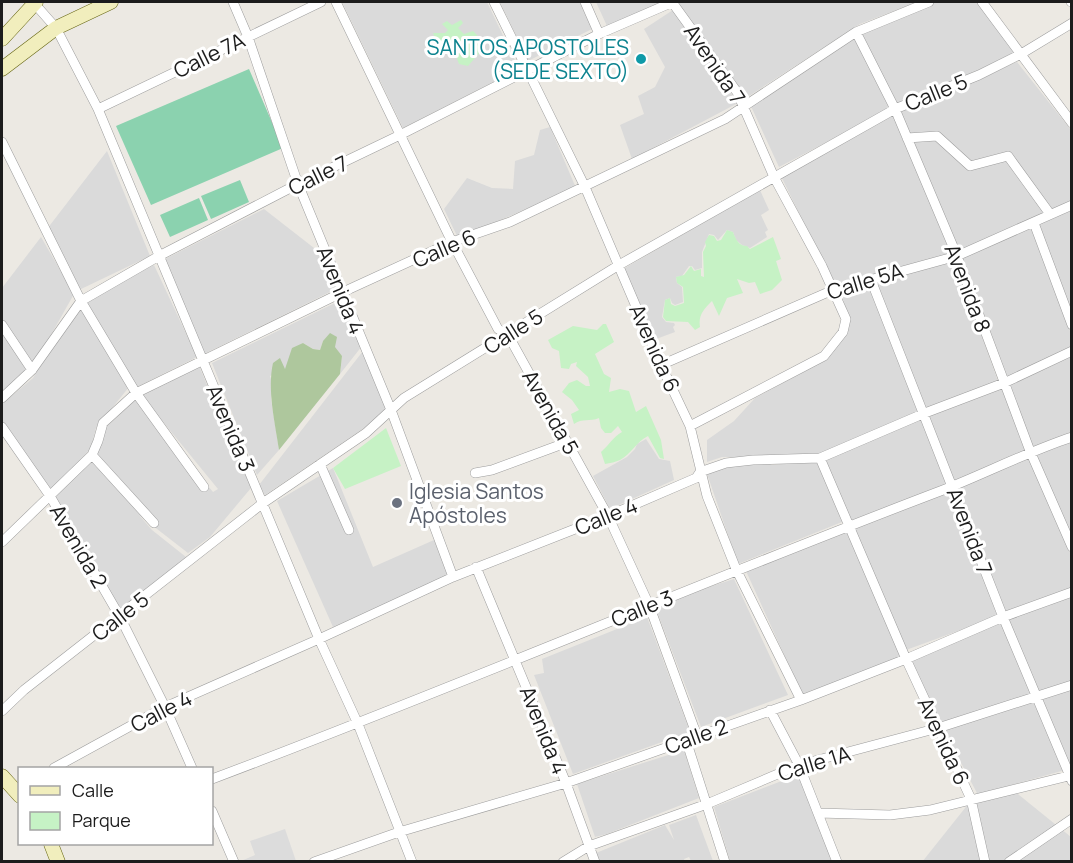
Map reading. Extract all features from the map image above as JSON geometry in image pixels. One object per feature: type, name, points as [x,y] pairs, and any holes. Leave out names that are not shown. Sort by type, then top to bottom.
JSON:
[{"type":"main road","points":[[2,39],[35,2]]},
{"type":"main road","points":[[2,69],[56,28],[111,2]]},
{"type":"main road","points":[[2,776],[18,792]]},
{"type":"street","name":"Avenida 3","points":[[35,2],[56,28],[98,109],[319,639],[358,724],[411,861]]},
{"type":"street","name":"Avenida 4","points":[[233,2],[248,36],[298,184],[391,410],[453,577]]},
{"type":"street","name":"Calle 7A","points":[[98,109],[321,2]]},
{"type":"street","name":"Avenida 5","points":[[336,2],[452,242],[498,329],[508,335],[608,516],[649,605],[697,736]]},
{"type":"street","name":"Avenida 6","points":[[494,2],[585,187],[661,365],[690,426],[707,496],[736,569],[801,700]]},
{"type":"street","points":[[585,2],[599,34]]},
{"type":"street","name":"Calle 7","points":[[2,398],[32,370],[81,301],[159,256],[298,184],[599,34],[673,2]]},
{"type":"street","name":"Avenida 7","points":[[673,2],[737,92],[774,177],[822,266],[846,319],[843,332],[824,356],[690,426]]},
{"type":"street","name":"Calle 6","points":[[2,542],[92,455],[103,423],[136,393],[343,292],[452,242],[510,222],[725,119],[856,32],[929,2]]},
{"type":"street","points":[[982,2],[1071,123]]},
{"type":"street","name":"Calle 5","points":[[2,711],[24,690],[263,503],[366,433],[404,398],[619,265],[774,177],[895,109],[979,75],[1021,54],[1071,23]]},
{"type":"street","name":"Avenida 8","points":[[856,32],[895,109],[957,256],[1030,451],[1071,547]]},
{"type":"street","points":[[907,138],[937,136],[970,165],[1008,156],[1050,214]]},
{"type":"street","points":[[2,141],[81,301],[136,393],[204,487]]},
{"type":"street","name":"Calle 5A","points":[[661,365],[833,290],[957,256],[1071,205]]},
{"type":"street","points":[[1034,223],[1071,325]]},
{"type":"street","name":"Avenida 7","points":[[871,280],[1035,697],[1071,777]]},
{"type":"street","points":[[2,325],[32,370]]},
{"type":"street","name":"Calle 4","points":[[56,767],[165,707],[476,567],[608,516],[696,478],[700,472],[726,463],[820,458],[925,413],[1004,383],[1071,351]]},
{"type":"street","name":"Avenida 2","points":[[2,427],[50,496],[120,616],[192,767]]},
{"type":"street","name":"Calle 3","points":[[213,779],[358,724],[736,569],[952,486],[1030,451],[1071,437]]},
{"type":"street","points":[[475,473],[492,470],[568,442]]},
{"type":"street","points":[[92,455],[154,524]]},
{"type":"street","name":"Avenida 6","points":[[820,458],[906,659],[971,799],[985,861]]},
{"type":"street","points":[[320,464],[349,530]]},
{"type":"street","name":"Avenida 4","points":[[476,567],[566,783],[595,861]]},
{"type":"street","name":"Calle 2","points":[[315,861],[399,832],[566,783],[801,700],[906,659],[1003,617],[1071,592]]},
{"type":"street","name":"Calle 1A","points":[[563,861],[589,846],[707,804],[799,765],[938,728],[1071,685]]},
{"type":"street","points":[[770,710],[799,765],[837,861]]},
{"type":"street","points":[[686,740],[725,861]]},
{"type":"street","points":[[818,813],[890,815],[930,810],[1071,777]]},
{"type":"street","points":[[213,813],[234,861]]},
{"type":"street","points":[[1009,861],[1071,819]]},
{"type":"shaded area","points":[[342,2],[487,2],[519,69],[403,128]]},
{"type":"shaded area","points":[[500,2],[580,2],[592,29],[528,61]]},
{"type":"shaded area","points":[[596,2],[664,2],[607,26]]},
{"type":"shaded area","points":[[677,2],[917,2],[860,24],[746,98]]},
{"type":"shaded area","points":[[934,2],[979,2],[1017,53],[896,106],[859,33]]},
{"type":"shaded area","points":[[673,10],[738,103],[632,159],[620,125],[644,114],[638,96],[655,87],[665,67],[644,29]]},
{"type":"shaded area","points":[[854,36],[892,108],[779,167],[749,102]]},
{"type":"shaded area","points":[[1017,62],[1071,130],[1071,202],[1051,213],[1008,154],[968,162],[937,133],[908,137],[897,111]]},
{"type":"shaded area","points":[[893,111],[954,254],[838,287],[832,281],[779,172]]},
{"type":"shaded area","points":[[550,127],[576,188],[458,238],[444,209],[467,178],[492,188],[513,189],[515,161],[534,155],[540,130]]},
{"type":"shaded area","points":[[938,140],[969,168],[1007,157],[1046,215],[958,254],[910,142]]},
{"type":"shaded area","points":[[107,151],[150,256],[79,290],[47,229]]},
{"type":"shaded area","points":[[760,190],[769,210],[761,215],[768,230],[765,232],[767,237],[750,248],[736,240],[733,232],[727,230],[718,240],[714,235],[709,234],[702,252],[702,268],[695,270],[689,266],[682,276],[676,277],[677,283],[682,287],[683,302],[675,305],[670,298],[665,300],[662,317],[666,322],[674,323],[675,332],[656,339],[623,269]]},
{"type":"shaded area","points":[[1071,208],[1071,316],[1037,223]]},
{"type":"shaded area","points":[[264,209],[323,255],[336,289],[204,354],[165,259]]},
{"type":"shaded area","points":[[1034,224],[1071,334],[1071,350],[1007,377],[962,256]]},
{"type":"shaded area","points":[[41,237],[74,294],[34,365],[2,319],[2,288]]},
{"type":"shaded area","points":[[954,259],[999,384],[925,412],[874,283]]},
{"type":"shaded area","points":[[154,265],[197,357],[137,387],[83,295]]},
{"type":"shaded area","points":[[870,282],[922,412],[820,457],[722,457],[707,462],[707,440],[734,421],[755,398],[827,359],[849,322],[840,291]]},
{"type":"shaded area","points":[[78,300],[129,387],[96,428],[91,448],[51,493],[2,421],[2,404],[33,378]]},
{"type":"shaded area","points":[[341,300],[362,346],[340,374],[342,356],[323,341],[320,350],[303,343],[285,370],[270,376],[273,384],[271,399],[279,450],[257,475],[212,363]]},
{"type":"shaded area","points":[[2,333],[28,370],[2,394]]},
{"type":"shaded area","points":[[363,351],[391,410],[265,495],[259,485]]},
{"type":"shaded area","points":[[1071,356],[1071,432],[1032,449],[1007,384]]},
{"type":"shaded area","points":[[199,366],[251,488],[210,537],[188,553],[139,515],[152,530],[186,557],[121,612],[54,497],[91,459],[103,430],[136,399],[213,492],[218,489],[141,395]]},
{"type":"shaded area","points":[[1002,385],[1028,450],[952,484],[927,415]]},
{"type":"shaded area","points":[[924,416],[949,484],[850,522],[823,459]]},
{"type":"shaded area","points":[[1071,438],[1071,539],[1034,453]]},
{"type":"shaded area","points":[[646,439],[659,459],[670,461],[674,480],[610,509],[593,476],[627,457],[637,444]]},
{"type":"shaded area","points":[[1029,455],[1071,555],[1071,589],[1004,614],[955,487]]},
{"type":"shaded area","points":[[818,460],[842,522],[738,564],[706,471],[728,463],[766,462],[772,465]]},
{"type":"shaded area","points":[[333,468],[373,567],[434,540],[449,576],[333,627],[277,501]]},
{"type":"shaded area","points":[[950,490],[999,616],[906,650],[853,526]]},
{"type":"shaded area","points":[[848,528],[903,658],[802,694],[746,571]]},
{"type":"shaded area","points":[[734,579],[788,695],[701,727],[656,609],[683,595]]},
{"type":"shaded area","points":[[1071,596],[1071,682],[1037,692],[1006,618]]},
{"type":"shaded area","points":[[647,617],[690,732],[573,774],[534,675],[544,673],[542,659]]},
{"type":"shaded area","points":[[1002,622],[1033,696],[941,725],[910,659]]},
{"type":"shaded area","points":[[1071,689],[1071,768],[1039,698]]},
{"type":"shaded area","points":[[1034,700],[1065,770],[1008,786],[1071,837],[1071,861],[922,862],[977,793],[943,729]]},
{"type":"shaded area","points":[[684,750],[699,798],[595,837],[577,784]]},
{"type":"shaded area","points":[[800,774],[833,861],[730,861],[714,807]]},
{"type":"shaded area","points":[[696,815],[713,861],[691,861],[689,857],[684,859],[685,862],[599,861],[596,853],[665,825],[674,840],[669,825]]},
{"type":"shaded area","points":[[285,829],[296,861],[241,861],[255,855],[250,841]]},
{"type":"green space","points":[[461,20],[463,23],[458,28],[464,34],[473,31],[477,35],[482,50],[468,66],[459,64],[456,56],[449,51],[452,48],[450,44],[445,43],[444,46],[438,46],[433,33],[445,33],[448,30],[442,24],[447,21],[452,25]]},
{"type":"green space","points":[[249,69],[283,148],[151,205],[116,126]]},
{"type":"green space","points":[[240,180],[249,202],[211,219],[201,196]]},
{"type":"green space","points":[[199,198],[208,220],[170,237],[160,215]]},
{"type":"green space","points":[[727,230],[733,232],[740,244],[750,249],[773,237],[781,259],[776,261],[782,280],[772,290],[760,294],[755,282],[749,283],[737,279],[743,293],[727,298],[719,316],[712,301],[701,316],[700,327],[695,330],[688,322],[666,321],[663,317],[665,300],[670,298],[671,304],[675,306],[684,303],[683,287],[677,283],[676,277],[684,275],[691,266],[694,271],[701,269],[701,276],[704,277],[705,242],[709,235],[714,236],[717,241],[721,240]]},
{"type":"green space","points":[[606,324],[614,342],[595,354],[604,374],[611,378],[609,392],[620,389],[629,391],[636,412],[646,406],[661,440],[664,459],[660,458],[648,436],[620,460],[605,464],[601,452],[622,432],[618,426],[611,433],[605,433],[601,428],[599,418],[574,424],[571,414],[579,410],[562,392],[569,383],[577,380],[590,386],[588,377],[576,366],[577,362],[571,364],[569,369],[561,368],[559,351],[552,348],[548,340],[573,326],[597,330]]},
{"type":"green space","points":[[330,333],[337,337],[335,347],[342,356],[340,374],[279,450],[271,395],[273,363],[280,358],[285,369],[292,348],[303,343],[320,350],[323,341]]},
{"type":"green space","points":[[386,428],[401,466],[345,489],[333,468]]},
{"type":"place","name":"SANTOS APOSTOLES (SEDE SEXTO)","points":[[641,59]]},
{"type":"place","name":"Iglesia Santos Apóstoles","points":[[397,503]]}]
